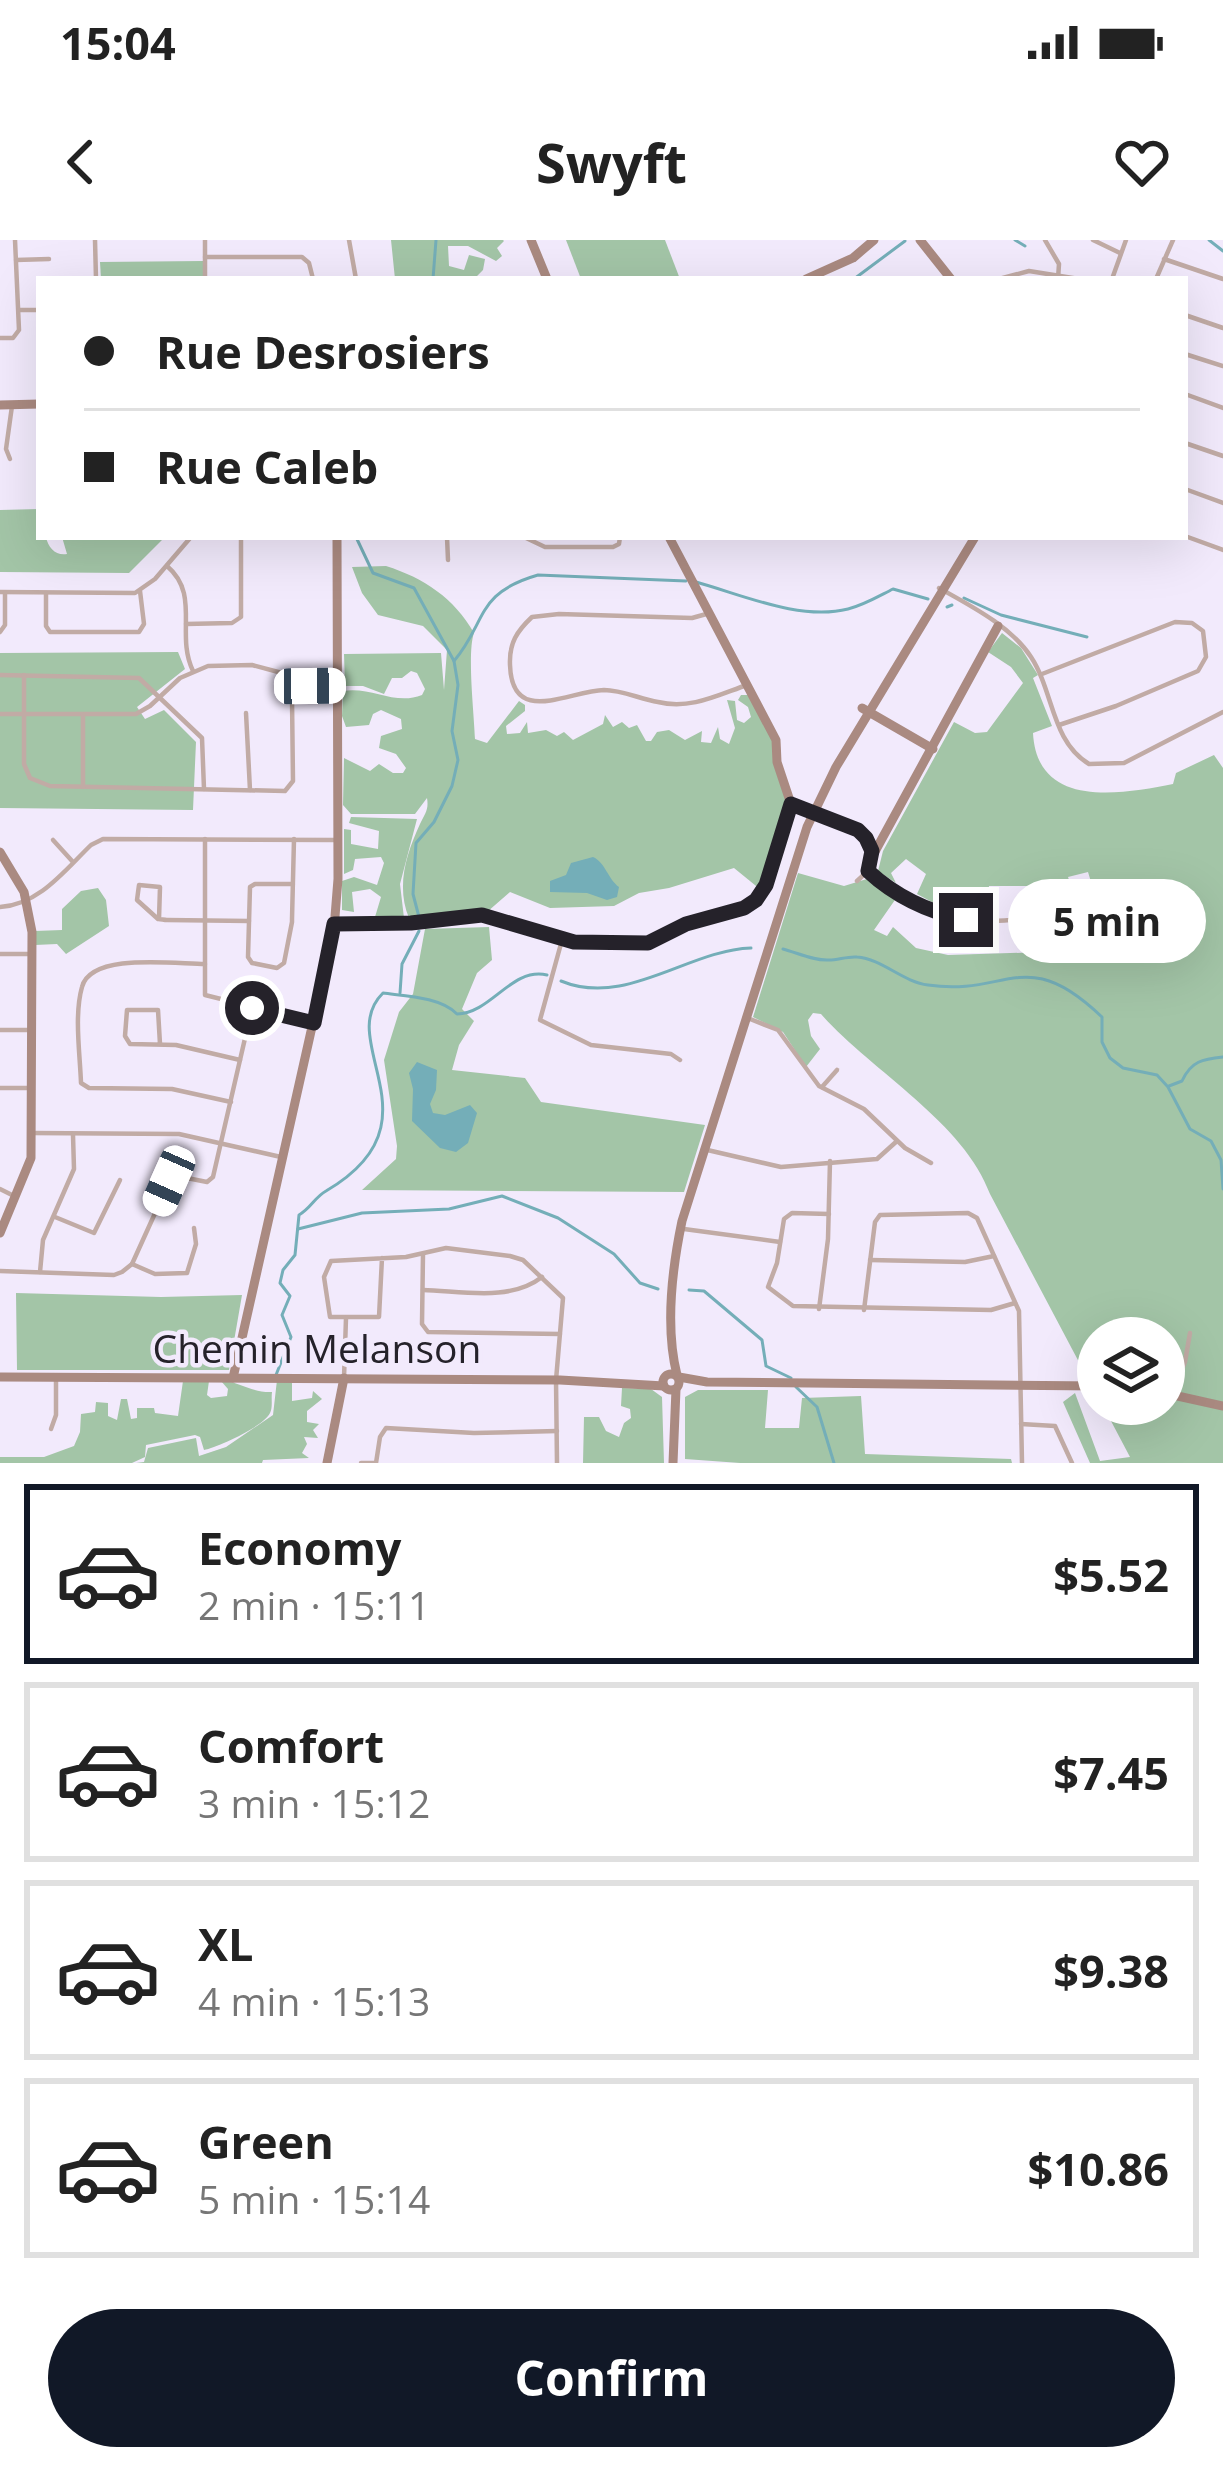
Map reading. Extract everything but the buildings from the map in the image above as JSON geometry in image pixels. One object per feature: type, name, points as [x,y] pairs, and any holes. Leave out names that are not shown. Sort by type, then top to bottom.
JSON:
[{"type":"street","points":[[0,338],[16,335],[15,240]]},
{"type":"street","points":[[95,240],[96,276]]},
{"type":"street","points":[[205,240],[205,276]]},
{"type":"street","points":[[349,240],[355,276]]},
{"type":"street","points":[[531,240],[546,276]]},
{"type":"street","points":[[813,276],[853,258],[874,240]]},
{"type":"street","points":[[920,240],[949,276]]},
{"type":"street","points":[[1010,276],[1029,271],[1058,276],[1056,255],[1045,240]]},
{"type":"street","points":[[1093,240],[1121,253]]},
{"type":"street","points":[[1113,276],[1126,240]]},
{"type":"street","points":[[1157,276],[1173,240]]},
{"type":"street","points":[[205,257],[302,257],[309,262],[312,276]]},
{"type":"street","points":[[16,260],[49,259]]},
{"type":"street","points":[[1164,259],[1223,279]]},
{"type":"street","points":[[19,310],[36,310]]},
{"type":"street","points":[[1188,316],[1223,328]]},
{"type":"street","points":[[1188,355],[1223,366]]},
{"type":"street","points":[[1188,395],[1223,408]]},
{"type":"street","points":[[10,459],[6,405],[36,404]]},
{"type":"street","points":[[1188,444],[1223,456]]},
{"type":"street","points":[[1188,490],[1223,503]]},
{"type":"street","points":[[1188,537],[1223,550]]},
{"type":"street","points":[[0,632],[5,625],[3,592],[140,591],[188,540]]},
{"type":"street","points":[[186,624],[232,623],[241,616],[241,540]]},
{"type":"street","points":[[233,1378],[335,922],[337,540]]},
{"type":"street","points":[[447,540],[448,560]]},
{"type":"street","points":[[530,540],[541,546],[613,548],[620,540]]},
{"type":"street","points":[[559,540],[559,547]]},
{"type":"street","points":[[335,922],[411,923],[490,916],[562,940],[644,944],[686,924],[750,905],[766,885],[791,804],[776,760],[777,742],[671,540]]},
{"type":"street","points":[[674,1463],[675,1263],[681,1228],[745,1017],[814,811],[973,540]]},
{"type":"street","points":[[166,566],[183,582],[186,654],[193,671]]},
{"type":"street","points":[[942,589],[1018,640],[1041,674],[1066,745],[1089,764],[1124,763],[1223,712]]},
{"type":"street","points":[[46,593],[50,632],[139,632],[144,624],[140,591]]},
{"type":"street","points":[[710,613],[678,619],[532,616],[514,636],[512,682],[518,693],[537,703],[607,690],[664,704],[686,704],[747,685]]},
{"type":"street","points":[[1041,674],[1175,622],[1192,623],[1203,631],[1206,657],[1198,671],[1058,725]]},
{"type":"street","points":[[857,880],[868,871],[998,626]]},
{"type":"street","points":[[0,714],[136,714],[193,671],[208,666],[252,665],[282,673],[297,683],[338,685]]},
{"type":"street","points":[[0,675],[128,676],[148,684],[202,738],[204,789]]},
{"type":"street","points":[[24,675],[24,764],[30,778],[42,786],[291,788],[292,699],[297,683]]},
{"type":"street","points":[[246,713],[250,790]]},
{"type":"street","points":[[870,713],[933,749]]},
{"type":"street","points":[[82,715],[82,787]]},
{"type":"street","points":[[791,804],[858,830],[868,840],[872,857]]},
{"type":"street","points":[[868,840],[890,828]]},
{"type":"street","points":[[205,839],[206,996],[314,1023]]},
{"type":"street","points":[[293,839],[293,884],[292,922],[281,967],[250,961],[249,890],[253,884],[293,884]]},
{"type":"street","points":[[0,907],[27,901],[101,840],[337,839]]},
{"type":"street","points":[[53,841],[73,862]]},
{"type":"street","points":[[0,852],[27,901],[32,954],[31,1158],[0,1233]]},
{"type":"street","points":[[868,871],[911,902],[976,921],[1035,919],[1096,898]]},
{"type":"street","points":[[160,919],[160,887],[139,885],[137,900],[160,919],[249,920]]},
{"type":"street","points":[[562,940],[540,1020],[591,1045],[671,1054],[680,1060]]},
{"type":"street","points":[[0,954],[32,954]]},
{"type":"street","points":[[205,964],[108,964],[87,976],[81,994],[81,1083],[90,1088],[176,1089],[231,1102]]},
{"type":"street","points":[[0,1271],[113,1275],[132,1264],[170,1180],[177,1175],[210,1181],[252,1008]]},
{"type":"street","points":[[160,1044],[158,1010],[128,1009],[127,1042],[240,1060]]},
{"type":"street","points":[[745,1017],[778,1030],[822,1087],[864,1109],[897,1141],[931,1163]]},
{"type":"street","points":[[0,1030],[32,1030]]},
{"type":"street","points":[[822,1087],[837,1070]]},
{"type":"street","points":[[0,1088],[31,1088]]},
{"type":"street","points":[[32,1133],[179,1134],[283,1158]]},
{"type":"street","points":[[40,1272],[44,1240],[74,1168],[74,1134]]},
{"type":"street","points":[[704,1149],[768,1166],[878,1159],[897,1141]]},
{"type":"street","points":[[819,1309],[830,1214],[830,1161]]},
{"type":"street","points":[[55,1217],[94,1233],[120,1180]]},
{"type":"street","points":[[0,1189],[16,1197]]},
{"type":"street","points":[[864,1310],[875,1222],[884,1213],[973,1215],[1016,1303],[1021,1328],[1022,1463]]},
{"type":"street","points":[[830,1214],[788,1214],[768,1283],[770,1291],[793,1306],[991,1310],[1016,1303]]},
{"type":"street","points":[[132,1264],[155,1274],[187,1273],[196,1244],[194,1228]]},
{"type":"street","points":[[681,1228],[780,1242]]},
{"type":"street","points":[[382,1258],[379,1317],[330,1317],[326,1266],[331,1261],[446,1248],[523,1260],[563,1298],[556,1380],[557,1463]]},
{"type":"street","points":[[423,1254],[422,1324],[428,1332],[560,1334]]},
{"type":"street","points":[[870,1260],[965,1262],[994,1256]]},
{"type":"street","points":[[423,1290],[513,1292],[542,1277]]},
{"type":"street","points":[[329,1463],[344,1378],[346,1318]]},
{"type":"street","points":[[1185,1361],[1190,1333]]},
{"type":"street","name":"Chemin Melanson","points":[[0,1378],[1021,1384]]},
{"type":"street","points":[[51,1429],[56,1415],[56,1378]]},
{"type":"street","points":[[1021,1384],[1077,1385]]},
{"type":"street","points":[[1185,1398],[1223,1406]]},
{"type":"street","points":[[1021,1424],[1055,1426],[1072,1463]]},
{"type":"street","points":[[361,1463],[376,1463],[386,1428],[557,1431]]},
{"type":"green space","points":[[391,240],[504,241],[497,248],[502,256],[496,261],[468,246],[448,246],[449,266],[464,270],[469,255],[485,259],[477,276],[395,276]]},
{"type":"green space","points":[[566,240],[665,240],[679,276],[580,276]]},
{"type":"green space","points":[[203,261],[203,276],[101,276],[100,262]]},
{"type":"green space","points":[[36,509],[36,540],[47,540],[59,554],[67,554],[63,540],[162,540],[129,573],[0,572],[0,510]]},
{"type":"green space","points":[[386,566],[437,591],[474,633],[475,739],[487,743],[519,701],[525,711],[506,726],[507,734],[520,733],[527,722],[528,733],[546,730],[557,736],[564,732],[573,740],[603,724],[605,715],[613,727],[622,722],[629,728],[637,725],[646,741],[657,732],[669,730],[685,740],[702,731],[701,742],[711,743],[718,727],[720,739],[729,744],[735,728],[727,700],[735,701],[737,720],[744,723],[751,717],[748,707],[738,700],[748,695],[775,745],[788,806],[761,890],[734,868],[639,893],[614,906],[550,908],[510,892],[487,912],[409,918],[404,871],[427,798],[415,814],[351,814],[343,805],[344,758],[370,771],[379,764],[393,773],[406,768],[396,754],[379,748],[381,736],[402,729],[401,719],[381,710],[373,714],[369,725],[346,727],[343,691],[412,698],[425,689],[411,671],[392,678],[384,694],[363,686],[345,686],[344,654],[441,653],[444,690],[447,650],[423,626],[378,615],[352,567]]},
{"type":"green space","points":[[1002,633],[1021,648],[1038,675],[1033,678],[1052,726],[1033,733],[1038,758],[1049,775],[1066,786],[1107,793],[1173,784],[1176,773],[1214,755],[1223,768],[1223,1463],[1090,1463],[1063,1402],[1075,1393],[1077,1425],[1087,1425],[1100,1461],[1130,1457],[1113,1425],[1185,1425],[1185,1317],[1077,1317],[1077,1358],[960,1143],[821,1014],[813,1013],[808,1020],[820,1049],[806,1067],[783,1032],[753,1017],[798,873],[844,886],[870,878],[897,897],[874,930],[887,936],[893,927],[916,948],[948,955],[1044,952],[1047,957],[1063,953],[1062,940],[1081,935],[1097,938],[1104,925],[1088,872],[1068,877],[1075,898],[1046,911],[1035,886],[989,886],[988,898],[949,889],[943,908],[917,894],[926,874],[906,859],[891,873],[896,883],[878,871],[883,851],[954,722],[975,733],[987,732],[1023,683],[1011,667],[988,652]]},
{"type":"green space","points":[[178,652],[185,669],[137,707],[145,719],[164,710],[196,742],[193,810],[0,808],[0,653]]},
{"type":"green space","points":[[351,817],[417,819],[400,884],[404,918],[375,917],[381,897],[370,889],[352,892],[354,912],[342,910],[342,881],[354,877],[377,885],[384,863],[381,857],[355,859],[353,870],[344,874],[344,829],[351,830],[351,844],[378,849],[379,831],[349,823]]},
{"type":"green space","points":[[98,888],[106,900],[109,926],[66,954],[57,944],[35,945],[35,931],[62,930],[62,909],[81,891]]},
{"type":"green space","points":[[489,927],[492,960],[477,973],[462,1009],[474,1021],[459,1045],[452,1070],[525,1078],[541,1102],[705,1125],[684,1192],[362,1190],[396,1159],[384,1060],[399,1012],[413,994],[425,929]]},
{"type":"green space","points":[[16,1293],[242,1295],[229,1370],[17,1370]]},
{"type":"green space","points":[[277,1380],[292,1381],[292,1401],[312,1398],[313,1391],[322,1399],[307,1411],[307,1422],[319,1424],[313,1430],[318,1438],[304,1437],[307,1444],[302,1453],[309,1458],[262,1463],[136,1463],[144,1462],[148,1448],[196,1438],[199,1456],[226,1447],[273,1415]]},
{"type":"green space","points":[[183,1381],[209,1381],[207,1395],[211,1398],[227,1396],[221,1381],[272,1392],[271,1411],[250,1430],[204,1450],[195,1435],[146,1445],[145,1457],[132,1463],[0,1463],[0,1457],[44,1457],[74,1446],[81,1414],[95,1412],[96,1402],[108,1403],[108,1416],[117,1420],[121,1399],[127,1399],[131,1419],[137,1418],[137,1408],[178,1416]]},
{"type":"green space","points":[[622,1388],[651,1389],[662,1397],[664,1463],[583,1463],[584,1417],[599,1417],[606,1431],[619,1437],[631,1418],[630,1409],[621,1406]]},
{"type":"green space","points":[[698,1390],[768,1390],[765,1428],[799,1428],[802,1398],[861,1396],[865,1454],[1011,1459],[1012,1463],[685,1459],[685,1397]]},
{"type":"water","points":[[593,857],[619,887],[617,897],[607,900],[587,893],[550,892],[550,881],[566,875],[571,863]]},
{"type":"water","points":[[417,1062],[437,1070],[430,1104],[433,1113],[445,1115],[470,1105],[477,1113],[468,1143],[456,1152],[440,1148],[412,1121],[409,1073]]},
{"type":"waterway","points":[[433,276],[436,240]]},
{"type":"waterway","points":[[1015,240],[1025,246]]},
{"type":"waterway","points":[[1209,240],[1223,251]]},
{"type":"waterway","points":[[858,276],[905,241]]},
{"type":"waterway","points":[[357,540],[373,573],[414,588],[454,661],[458,685],[452,731],[458,760],[452,786],[434,822],[416,843],[413,894],[419,917]]},
{"type":"waterway","points":[[454,661],[492,600],[538,575],[686,581]]},
{"type":"waterway","points":[[696,582],[811,612],[848,609],[893,589],[928,599]]},
{"type":"waterway","points":[[964,598],[1001,615],[1087,637]]},
{"type":"waterway","points":[[947,607],[952,605]]},
{"type":"waterway","points":[[400,993],[402,964],[419,931]]},
{"type":"waterway","points":[[561,981],[609,988],[727,951],[751,948]]},
{"type":"waterway","points":[[783,949],[823,960],[866,959],[928,985],[955,987],[1016,978],[1054,982],[1102,1017],[1102,1042],[1110,1058],[1123,1068],[1157,1075],[1168,1087],[1190,1129],[1211,1141],[1221,1160],[1223,1189]]},
{"type":"waterway","points":[[276,1375],[291,1337],[282,1315],[290,1296],[280,1283],[295,1255],[299,1215],[360,1165],[378,1138],[383,1111],[370,1035],[371,1013],[383,993],[432,1001],[457,1014],[481,1006],[523,978],[547,975]]},
{"type":"waterway","points":[[1169,1086],[1182,1081],[1198,1062],[1223,1057]]},
{"type":"waterway","points":[[298,1229],[362,1213],[449,1209],[502,1196],[558,1218],[614,1254],[640,1283],[658,1289]]},
{"type":"waterway","points":[[689,1290],[704,1291],[762,1340],[766,1366],[791,1378]]},
{"type":"waterway","points":[[796,1387],[817,1407],[834,1463]]},
{"type":"route","points":[[252,1008],[314,1023],[334,924],[411,923],[482,915],[562,940],[636,945],[686,924],[744,908],[758,899],[766,885],[791,804],[861,832],[872,851],[868,871],[897,894],[966,920]]}]
